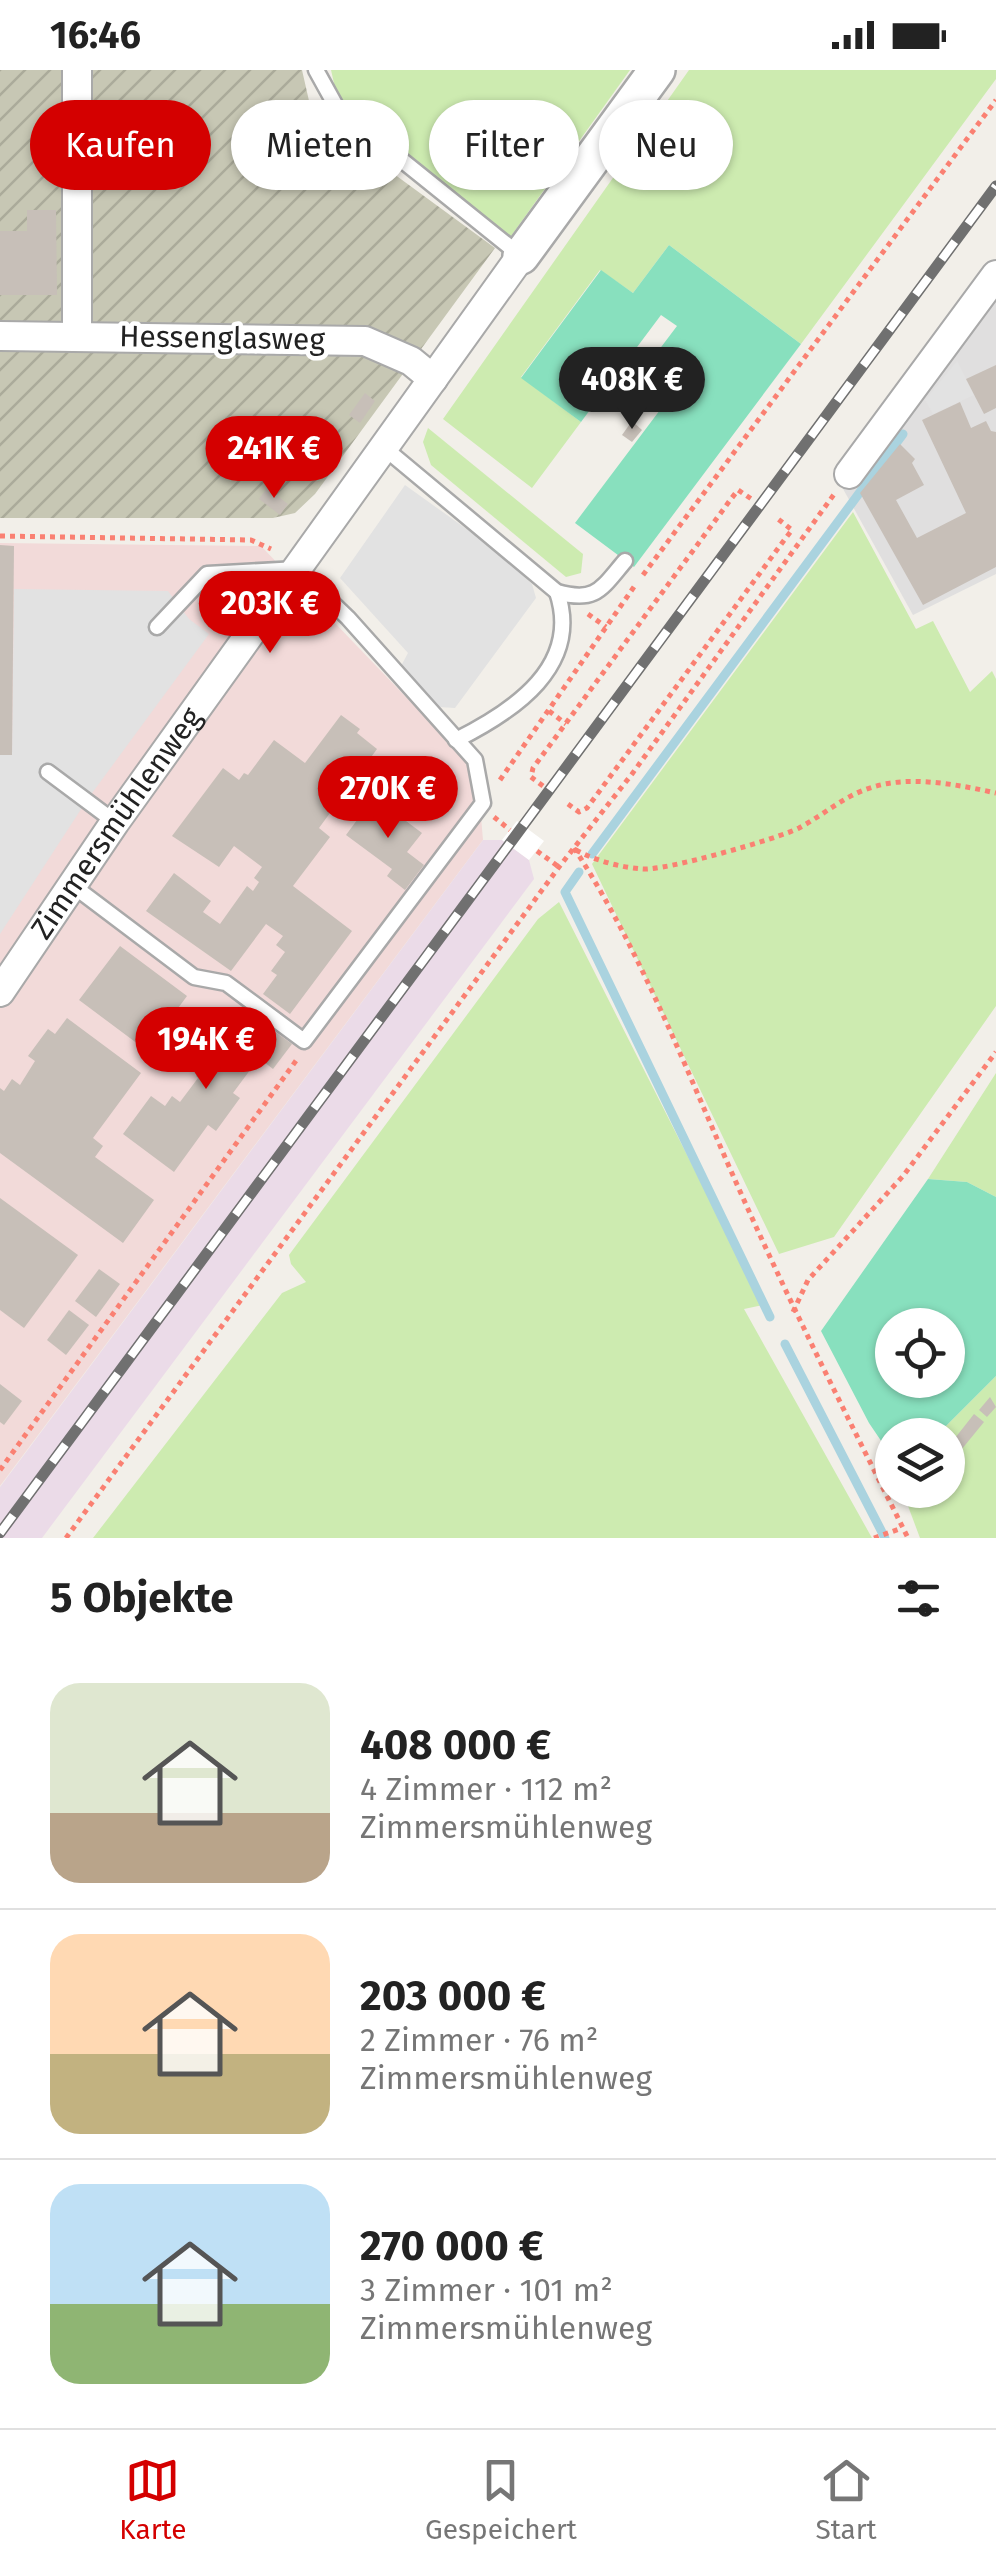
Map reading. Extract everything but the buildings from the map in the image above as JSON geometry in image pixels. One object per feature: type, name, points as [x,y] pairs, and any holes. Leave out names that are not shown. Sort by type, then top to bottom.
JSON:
[{"type":"street","points":[[77,70],[77,335]]},
{"type":"street","name":"Zimmersmühlenweg","points":[[0,992],[115,822],[382,446],[657,70]]},
{"type":"street","points":[[849,474],[996,275]]},
{"type":"street","name":"Hessenglasweg","points":[[0,336],[366,341],[411,361],[433,379]]},
{"type":"lane","points":[[316,70],[337,108],[522,256]]},
{"type":"lane","points":[[382,446],[558,592],[579,598],[598,593],[625,562]]},
{"type":"lane","points":[[72,885],[194,976],[226,983],[304,1042],[483,803],[475,760],[298,568],[207,574],[157,627]]},
{"type":"lane","points":[[456,740],[501,718],[544,675],[565,635],[565,614],[558,592]]},
{"type":"lane","points":[[48,772],[115,822]]},
{"type":"path","points":[[483,803],[630,593],[996,100]]},
{"type":"path","points":[[66,1538],[632,774],[849,474]]},
{"type":"path","points":[[542,786],[531,777],[533,768],[738,490],[753,500]]},
{"type":"path","points":[[568,804],[579,812],[587,808],[792,530],[778,518]]},
{"type":"path","points":[[0,536],[251,540],[298,568]]},
{"type":"path","points":[[548,711],[566,724]]},
{"type":"path","points":[[619,764],[632,774]]},
{"type":"path","points":[[574,848],[594,860],[646,870],[739,848],[798,828],[839,801],[876,786],[917,782],[996,793]]},
{"type":"path","points":[[497,820],[510,830]]},
{"type":"path","points":[[574,848],[592,876],[658,1009],[794,1312],[908,1538]]},
{"type":"path","points":[[537,851],[559,868]]},
{"type":"path","points":[[0,1470],[304,1050],[304,1042]]},
{"type":"path","points":[[794,1312],[808,1280],[903,1176],[996,1052]]},
{"type":"path","points":[[877,1537],[902,1528]]},
{"type":"shaded area","points":[[0,70],[302,70],[309,100],[231,100],[231,190],[409,190],[409,185],[495,248],[315,494],[295,513],[273,518],[0,518]]},
{"type":"shaded area","points":[[996,277],[996,574],[913,615],[842,487]]},
{"type":"shaded area","points":[[957,361],[974,395],[933,414],[925,400]]},
{"type":"shaded area","points":[[405,485],[493,548],[532,584],[536,598],[455,708],[439,707],[401,666],[408,653],[340,578]]},
{"type":"shaded area","points":[[0,543],[261,546],[477,771],[483,840],[0,1486]]},
{"type":"shaded area","points":[[14,589],[168,591],[189,619],[209,634],[87,800],[0,934],[0,755],[12,754]]},
{"type":"shaded area","points":[[483,840],[502,840],[529,860],[534,879],[42,1538],[0,1538],[0,1487]]},
{"type":"green space","points":[[331,70],[630,70],[609,100],[599,100],[599,113],[579,141],[579,100],[429,100],[429,177],[409,161],[409,100],[342,100]]},
{"type":"green space","points":[[689,70],[996,70],[996,79],[801,344],[669,245],[633,293],[600,270],[521,377],[581,422],[532,488],[443,419],[604,190],[733,190],[733,100],[668,100]]},
{"type":"green space","points":[[446,190],[544,190],[509,239]]},
{"type":"green space","points":[[669,245],[801,344],[634,567],[575,523],[666,402],[637,379],[677,326],[661,315],[581,422],[521,378],[601,270],[633,293]]},
{"type":"green space","points":[[428,428],[583,554],[581,573],[566,577],[431,465],[423,442]]},
{"type":"green space","points":[[853,512],[916,629],[933,621],[970,692],[992,671],[996,679],[996,1006],[834,1237],[779,1254],[592,864]]},
{"type":"green space","points":[[559,902],[763,1305],[744,1309],[872,1538],[93,1538],[282,1293],[306,1282],[291,1264],[289,1255],[538,919]]},
{"type":"green space","points":[[996,1073],[996,1197],[967,1182],[928,1179]]},
{"type":"green space","points":[[928,1179],[967,1182],[996,1197],[996,1376],[954,1418],[875,1418],[875,1432],[821,1331]]},
{"type":"green space","points":[[996,1376],[996,1538],[920,1538],[909,1508],[965,1508],[965,1418],[954,1418]]},
{"type":"pier","points":[[517,821],[544,841],[529,860],[502,840]]},
{"type":"waterway","points":[[592,854],[903,434]]},
{"type":"waterway","points":[[579,872],[565,892],[770,1317]]},
{"type":"waterway","points":[[785,1344],[885,1538]]},
{"type":"railway","points":[[0,1533],[996,186]]}]
